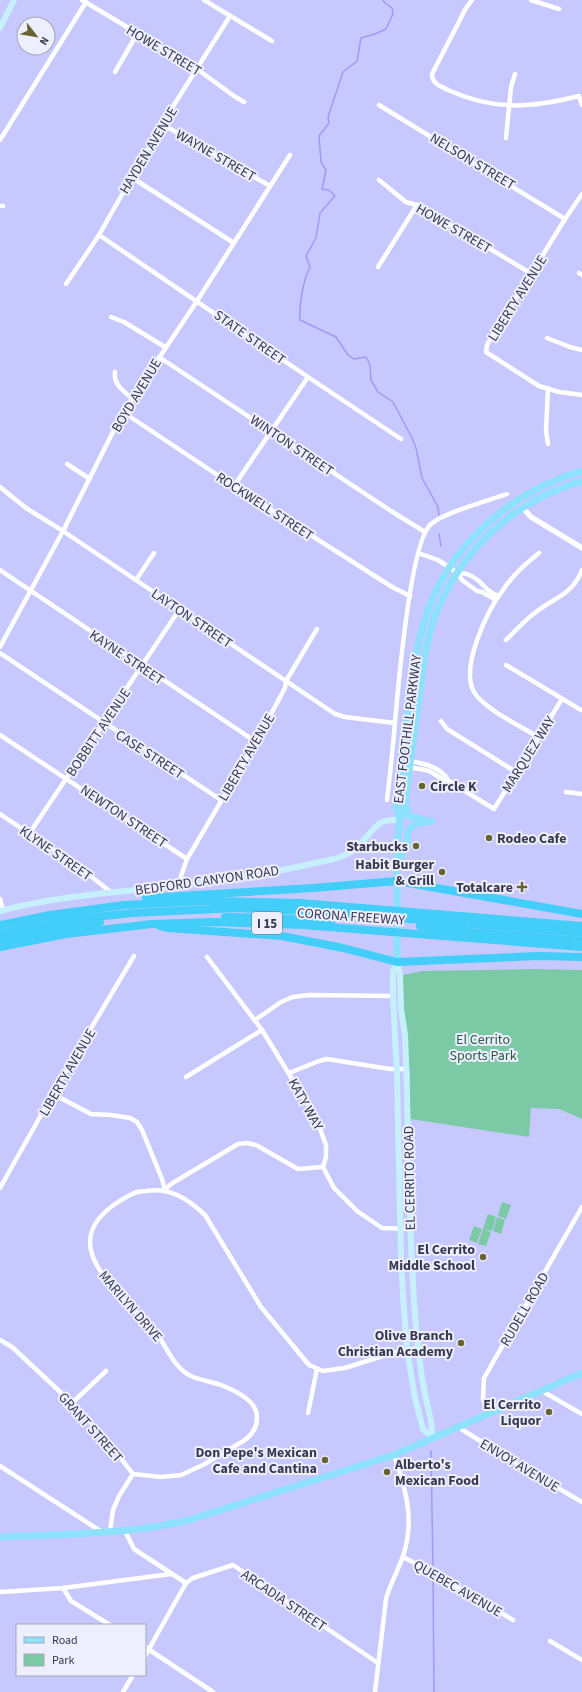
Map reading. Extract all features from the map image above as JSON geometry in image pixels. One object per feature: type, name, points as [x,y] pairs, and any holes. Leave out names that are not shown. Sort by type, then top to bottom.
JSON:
[{"type":"highway","points":[[133,904],[146,898],[397,881],[582,914]]},
{"type":"highway","name":"CORONA FREEWAY","points":[[0,925],[50,915],[133,904],[223,901],[300,903],[382,921],[582,947]]},
{"type":"highway","points":[[0,933],[65,920],[187,909],[236,908],[283,910],[382,921]]},
{"type":"highway","points":[[0,940],[64,927],[151,916],[223,913],[382,921]]},
{"type":"highway","points":[[491,919],[543,928],[582,932]]},
{"type":"highway","name":"CORONA FREEWAY","points":[[0,947],[66,934],[152,924],[196,922],[258,923],[382,921],[411,924],[491,919],[582,926]]},
{"type":"highway","points":[[152,924],[168,928],[282,936],[343,948],[397,962],[539,956],[582,957]]},
{"type":"highway","points":[[411,924],[582,932]]},
{"type":"highway","points":[[411,924],[464,931],[582,941]]},
{"type":"main road","points":[[0,28],[14,0]]},
{"type":"main road","name":"EAST FOOTHILL PARKWAY","points":[[400,819],[396,807],[413,672],[420,633],[430,603],[450,568],[467,544],[484,526],[512,504],[543,486],[582,471]]},
{"type":"main road","points":[[550,492],[558,486],[582,477]]},
{"type":"main road","name":"EAST FOOTHILL PARKWAY","points":[[400,819],[405,804],[428,640],[439,607],[458,573],[485,538],[511,516],[550,492],[582,481]]},
{"type":"main road","points":[[397,862],[407,846],[408,831],[410,828],[417,823],[431,821],[409,816],[405,804]]},
{"type":"main road","name":"EL CERRITO ROAD","points":[[400,819],[397,862],[397,962],[400,974],[401,1009],[405,1035],[410,1229],[417,1348],[425,1396],[433,1426],[432,1438]]},
{"type":"main road","name":"BEDFORD CANYON ROAD","points":[[2,910],[55,900],[182,886],[260,875],[343,856],[355,850],[380,823],[400,819]]},
{"type":"main road","name":"EL CERRITO ROAD","points":[[397,962],[393,972],[393,996],[400,1229],[408,1350],[415,1398],[423,1426],[432,1438]]},
{"type":"main road","points":[[0,1537],[125,1531],[165,1526],[189,1520],[394,1455],[582,1373]]},
{"type":"street","points":[[204,0],[272,41]]},
{"type":"street","points":[[472,0],[466,8],[432,74],[432,79],[436,84],[460,95],[485,102],[508,106],[534,106],[579,96],[582,105]]},
{"type":"street","points":[[531,0],[559,9]]},
{"type":"street","points":[[0,140],[84,1]]},
{"type":"street","name":"HOWE STREET","points":[[84,1],[197,70],[244,102]]},
{"type":"street","name":"HAYDEN AVENUE","points":[[66,284],[99,234],[162,124],[230,16]]},
{"type":"street","points":[[115,72],[137,34]]},
{"type":"street","points":[[506,138],[508,106],[511,87],[516,74]]},
{"type":"street","name":"NELSON STREET","points":[[379,105],[565,218]]},
{"type":"street","name":"WAYNE STREET","points":[[162,124],[270,186]]},
{"type":"street","name":"BOYD AVENUE","points":[[0,647],[64,531],[123,412],[197,301],[290,155]]},
{"type":"street","points":[[131,177],[234,243]]},
{"type":"street","name":"HOWE STREET","points":[[379,180],[406,202],[417,205],[532,274]]},
{"type":"street","name":"LIBERTY AVENUE","points":[[582,194],[565,218],[488,346],[486,352],[531,382],[548,388],[582,396]]},
{"type":"street","points":[[378,267],[417,205]]},
{"type":"street","name":"STATE STREET","points":[[99,234],[401,439]]},
{"type":"street","points":[[112,317],[124,322],[165,347]]},
{"type":"street","points":[[547,338],[582,350]]},
{"type":"street","name":"WINTON STREET","points":[[159,357],[425,532]]},
{"type":"street","points":[[115,372],[114,379],[116,384],[132,398]]},
{"type":"street","points":[[234,486],[308,377]]},
{"type":"street","points":[[548,388],[546,431],[548,444]]},
{"type":"street","name":"ROCKWELL STREET","points":[[123,412],[234,486],[392,587],[410,596]]},
{"type":"street","points":[[67,464],[90,479]]},
{"type":"street","name":"LAYTON STREET","points":[[0,487],[26,508],[64,531],[179,610],[339,716],[395,723]]},
{"type":"street","points":[[387,800],[399,679],[410,596],[418,553],[425,532],[431,524],[448,515],[507,494]]},
{"type":"street","points":[[523,508],[531,517],[582,548]]},
{"type":"street","points":[[136,580],[154,553]]},
{"type":"street","points":[[418,553],[438,560],[458,573],[462,580],[473,589],[484,590],[497,598]]},
{"type":"street","points":[[538,737],[484,704],[474,692],[471,683],[471,667],[476,646],[483,627],[497,598],[515,575],[539,554]]},
{"type":"street","name":"KAYNE STREET","points":[[0,570],[30,592],[256,742]]},
{"type":"street","points":[[506,640],[536,612],[570,590],[577,582],[582,570]]},
{"type":"street","points":[[458,573],[466,572],[480,581],[484,590]]},
{"type":"street","name":"BOBBITT AVENUE","points":[[29,834],[179,610]]},
{"type":"street","name":"LIBERTY AVENUE","points":[[182,886],[181,876],[187,859],[256,742],[285,688],[286,681],[317,629]]},
{"type":"street","name":"CASE STREET","points":[[0,653],[103,723],[221,800]]},
{"type":"street","points":[[506,665],[581,710]]},
{"type":"street","name":"MARQUEZ WAY","points":[[410,764],[424,764],[436,769],[446,776],[449,781],[494,809],[562,699]]},
{"type":"street","points":[[441,721],[447,729],[516,772]]},
{"type":"street","name":"NEWTON STREET","points":[[0,735],[187,859]]},
{"type":"street","points":[[401,763],[410,764]]},
{"type":"street","points":[[566,792],[582,794]]},
{"type":"street","name":"KLYNE STREET","points":[[0,814],[78,866],[112,893]]},
{"type":"street","points":[[0,899],[2,910]]},
{"type":"street","name":"LIBERTY AVENUE","points":[[0,1188],[134,956]]},
{"type":"street","name":"KATY WAY","points":[[207,957],[262,1030],[316,1118],[326,1145],[326,1157],[323,1167]]},
{"type":"street","points":[[255,1020],[281,1002],[293,997],[309,995],[393,996]]},
{"type":"street","points":[[186,1077],[262,1030]]},
{"type":"street","points":[[289,1073],[319,1061],[327,1060],[406,1070]]},
{"type":"street","points":[[54,1094],[91,1114],[130,1118],[137,1122],[142,1130],[165,1190],[171,1184],[238,1144],[247,1143],[256,1145],[298,1169],[323,1167],[334,1188],[357,1211],[382,1228],[410,1229]]},
{"type":"street","name":"MARILYN DRIVE","points":[[133,1474],[161,1477],[181,1475],[245,1440],[252,1434],[256,1426],[256,1409],[250,1402],[236,1392],[220,1385],[197,1379],[180,1368],[158,1335],[111,1284],[96,1265],[90,1252],[89,1240],[92,1228],[99,1217],[108,1208],[135,1192],[165,1190],[194,1205],[205,1216],[261,1307],[309,1365],[317,1369]]},
{"type":"street","name":"RUDELL ROAD","points":[[488,1414],[483,1399],[484,1378],[582,1207]]},
{"type":"street","name":"GRANT STREET","points":[[0,1340],[12,1347],[72,1402],[102,1435],[133,1474],[119,1496],[106,1531]]},
{"type":"street","points":[[308,1413],[317,1369],[323,1371],[345,1368],[417,1348]]},
{"type":"street","points":[[72,1402],[106,1371]]},
{"type":"street","points":[[542,1391],[582,1414]]},
{"type":"street","name":"ENVOY AVENUE","points":[[458,1427],[582,1502]]},
{"type":"street","points":[[375,1692],[386,1599],[403,1557],[410,1522],[407,1496],[394,1455]]},
{"type":"street","points":[[0,1466],[106,1531]]},
{"type":"street","points":[[125,1531],[134,1549],[186,1583],[147,1648],[213,1692]]},
{"type":"street","name":"QUEBEC AVENUE","points":[[403,1557],[436,1574],[513,1620]]},
{"type":"street","name":"ARCADIA STREET","points":[[186,1583],[193,1578],[233,1565],[378,1663]]},
{"type":"street","points":[[0,1592],[63,1588],[171,1574]]},
{"type":"street","points":[[63,1588],[71,1600],[108,1624]]},
{"type":"street","points":[[550,1641],[582,1660]]},
{"type":"street","points":[[123,1692],[132,1676]]},
{"type":"green space","name":"El Cerrito Sports Park","points":[[532,969],[582,970],[582,1119],[559,1109],[531,1108],[529,1137],[410,1119],[410,1071],[403,1037],[403,975],[422,971]]},
{"type":"green space","points":[[502,1202],[511,1205],[506,1219],[498,1216]]},
{"type":"green space","points":[[488,1214],[496,1217],[492,1231],[484,1229],[491,1232],[486,1246],[478,1244]]},
{"type":"green space","points":[[497,1217],[505,1220],[501,1234],[493,1231]]},
{"type":"green space","points":[[474,1226],[482,1229],[477,1243],[469,1240]]},
{"type":"waterway","points":[[383,0],[392,8],[393,14],[386,29],[361,38],[357,61],[343,72],[328,117],[329,123],[319,136],[321,162],[326,170],[322,189],[329,190],[335,196],[320,213],[316,238],[306,256],[310,267],[305,279],[302,293],[300,320],[336,337],[348,355],[354,359],[366,357],[370,365],[371,380],[378,392],[393,402],[412,438],[416,448],[422,478],[438,507],[439,515]]},
{"type":"waterway","points":[[439,534],[441,546]]},
{"type":"waterway","points":[[431,1451],[433,1571]]},
{"type":"waterway","points":[[433,1575],[434,1692]]},
{"type":"place","name":"Circle K","points":[[422,786]]},
{"type":"place","name":"Rodeo Cafe","points":[[489,838]]},
{"type":"place","name":"Starbucks","points":[[416,846]]},
{"type":"place","name":"Habit Burger & Grill","points":[[442,872]]},
{"type":"place","name":"Totalcare","points":[[522,887]]},
{"type":"place","name":"El Cerrito Middle School","points":[[483,1257]]},
{"type":"place","name":"Olive Branch Christian Academy","points":[[461,1343]]},
{"type":"place","name":"El Cerrito Liquor","points":[[549,1412]]},
{"type":"place","name":"Don Pepe's Mexican Cafe and Cantina","points":[[325,1460]]},
{"type":"place","name":"Alberto's Mexican Food","points":[[387,1472]]}]
